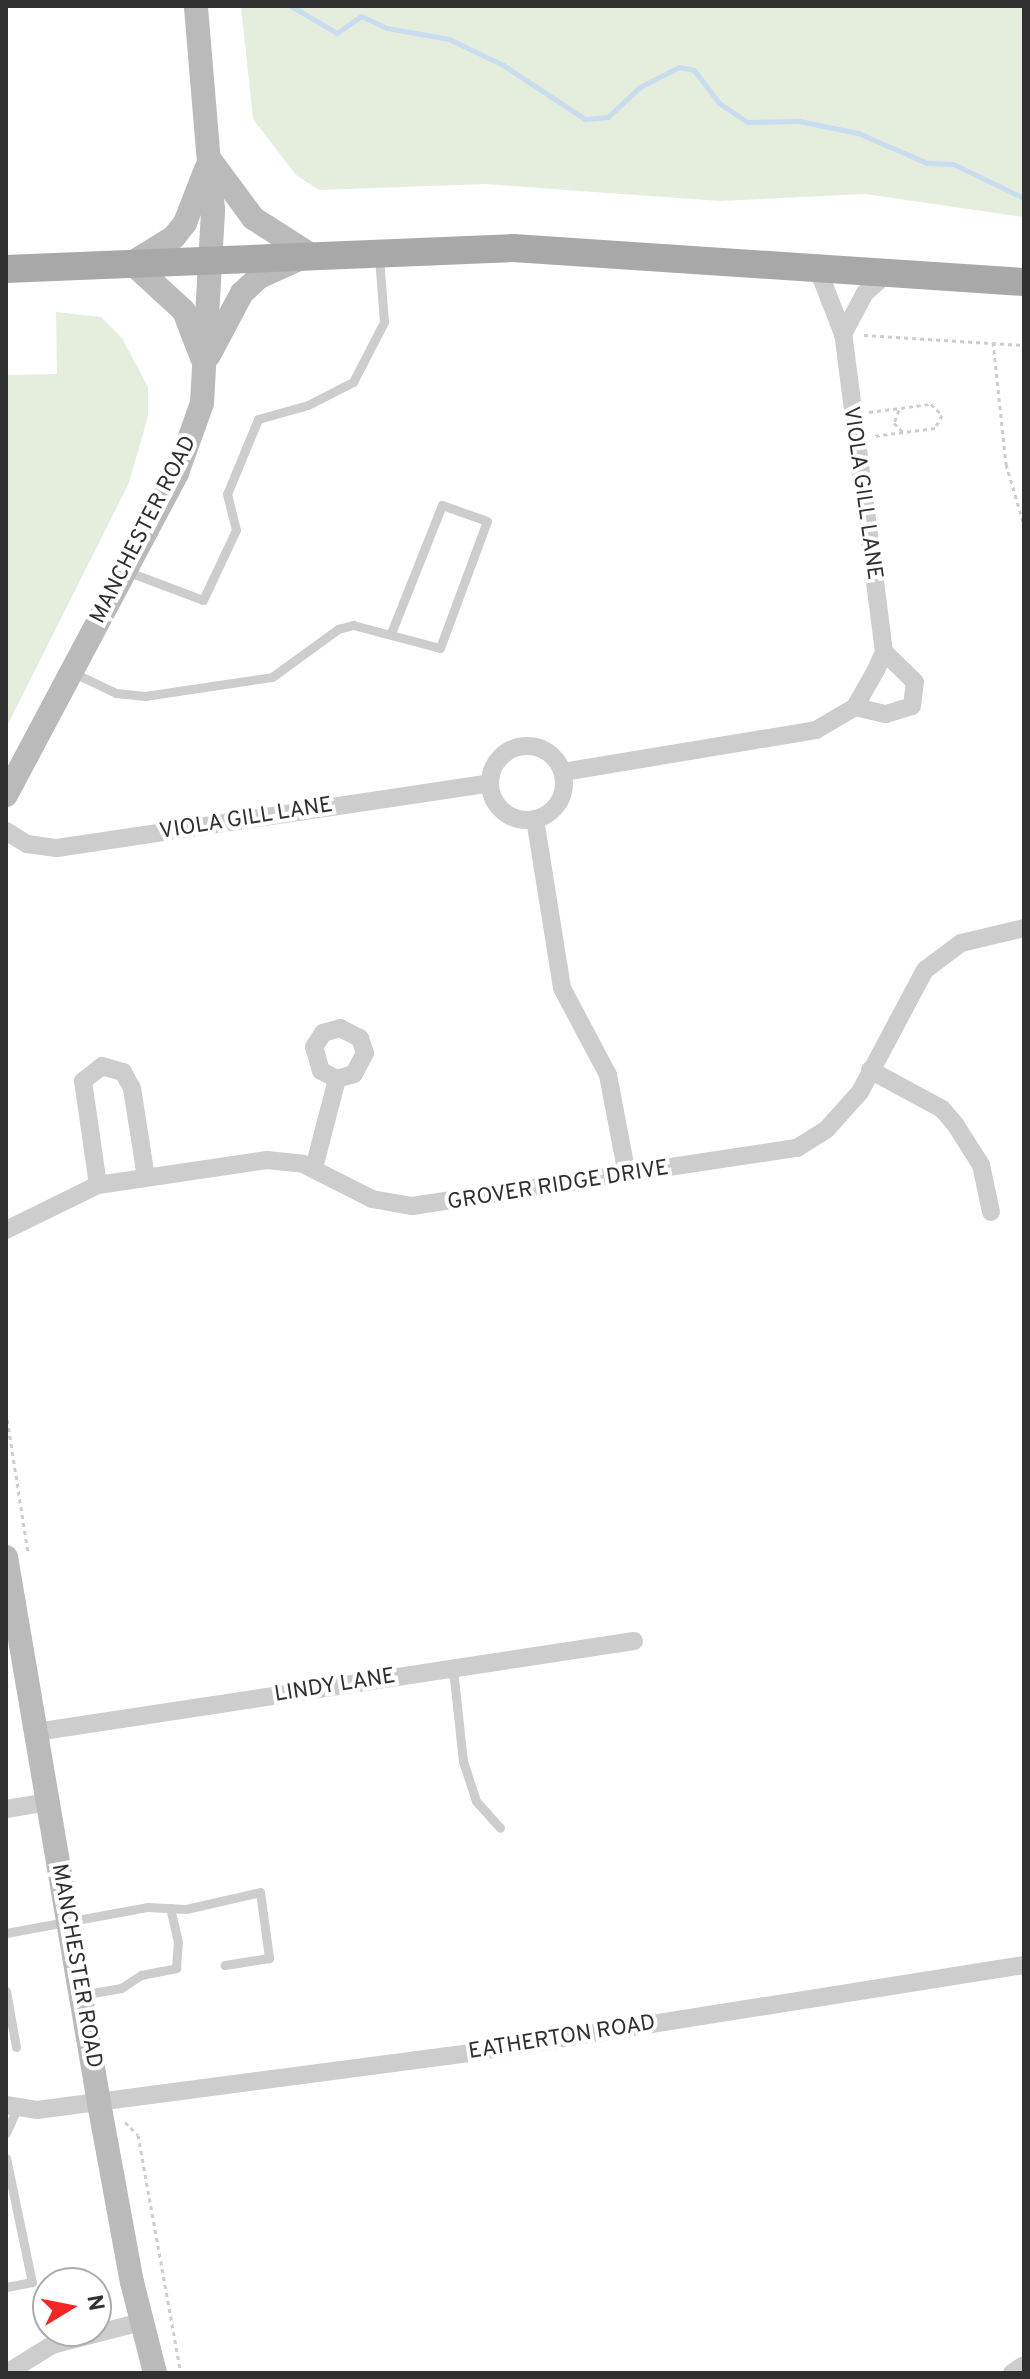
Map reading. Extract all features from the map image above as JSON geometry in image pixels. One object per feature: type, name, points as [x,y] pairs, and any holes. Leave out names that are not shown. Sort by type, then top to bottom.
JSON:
[{"type":"main road","points":[[6,269],[379,250],[595,250],[1024,282]]},
{"type":"street","name":"MANCHESTER ROAD","points":[[6,795],[192,438],[205,364],[212,257],[210,159],[196,6]]},
{"type":"street","points":[[210,159],[253,218],[309,254]]},
{"type":"street","points":[[205,364],[184,311],[132,263],[174,237],[185,223],[210,159]]},
{"type":"street","points":[[205,364],[242,293],[259,277],[309,254]]},
{"type":"street","name":"VIOLA GILL LANE","points":[[817,267],[843,334],[884,652]]},
{"type":"street","points":[[843,334],[865,293],[888,272]]},
{"type":"street","points":[[563,772],[760,742],[816,730],[855,707],[884,652],[915,682],[912,706],[886,714],[855,707]]},
{"type":"street","points":[[527,745],[549,753],[563,772],[555,807],[535,819],[504,812],[490,783],[505,752],[527,745]]},
{"type":"street","name":"VIOLA GILL LANE","points":[[6,831],[27,844],[57,848],[490,783]]},
{"type":"street","points":[[535,819],[562,988],[608,1075],[627,1175]]},
{"type":"street","name":"GROVER RIDGE DRIVE","points":[[6,1230],[98,1185],[267,1160],[314,1168],[372,1199],[412,1206],[797,1148],[849,1107],[925,970],[961,943],[1024,928]]},
{"type":"street","points":[[98,1185],[83,1081],[102,1066],[123,1072],[132,1088],[146,1177]]},
{"type":"street","points":[[870,1070],[942,1109],[955,1124],[981,1165],[991,1212]]},
{"type":"street","points":[[314,1168],[337,1079]]},
{"type":"street","name":"MANCHESTER ROAD","points":[[6,1557],[99,2103],[141,2322],[155,2373]]},
{"type":"street","name":"LINDY LANE","points":[[36,1732],[634,1641]]},
{"type":"street","points":[[6,1809],[49,1802]]},
{"type":"street","name":"EATHERTON ROAD","points":[[12,2106],[99,2103],[469,2053],[1024,1965]]},
{"type":"street","points":[[7,2373],[52,2345],[141,2322]]},
{"type":"street","points":[[1012,2373],[1024,2365]]},
{"type":"lane","points":[[125,571],[203,600],[236,530],[227,494],[258,419],[308,405],[353,382],[378,334],[384,322],[379,250]]},
{"type":"lane","points":[[71,672],[116,693],[145,696],[272,677],[338,629],[353,625],[440,648],[487,521],[442,505],[391,633]]},
{"type":"lane","points":[[453,1669],[463,1761],[476,1801],[500,1828]]},
{"type":"lane","points":[[6,1933],[147,1907],[170,1908],[260,1892],[269,1958],[225,1965]]},
{"type":"lane","points":[[81,1995],[121,1988],[141,1975],[176,1968],[178,1942],[170,1908]]},
{"type":"lane","points":[[6,1991],[16,2047]]},
{"type":"lane","points":[[6,2133],[12,2106]]},
{"type":"lane","points":[[6,2158],[32,2282],[6,2287]]},
{"type":"path","points":[[863,335],[1024,345]]},
{"type":"path","points":[[993,342],[1006,464],[1024,525]]},
{"type":"path","points":[[869,412],[931,404],[942,415],[935,428],[873,437]]},
{"type":"path","points":[[900,408],[894,423],[903,432]]},
{"type":"path","points":[[125,2122],[138,2135],[181,2373]]},
{"type":"green space","points":[[241,6],[1024,6],[1024,217],[865,194],[720,201],[485,184],[319,190],[296,175],[253,119]]},
{"type":"green space","points":[[56,312],[101,317],[122,338],[148,387],[148,416],[129,483],[6,728],[6,375],[57,374]]},
{"type":"waterway","points":[[291,6],[337,33],[361,16],[387,28],[449,39],[503,65],[585,119],[608,117],[640,87],[679,67],[694,70],[719,103],[747,122],[799,121],[858,133],[927,163],[953,164],[1024,198]]}]
